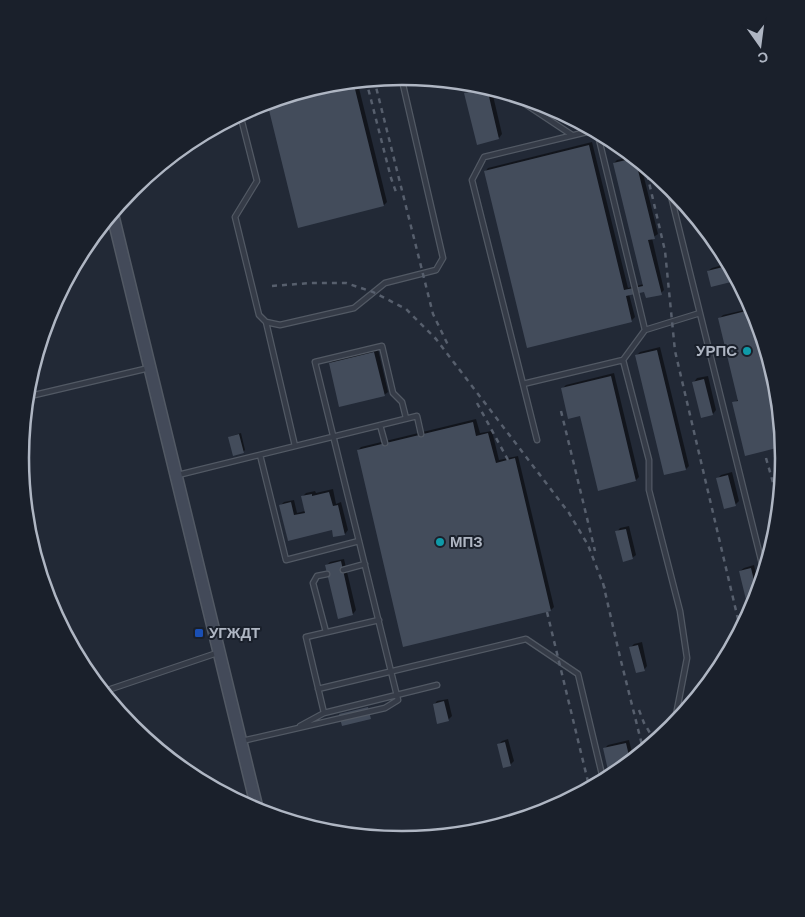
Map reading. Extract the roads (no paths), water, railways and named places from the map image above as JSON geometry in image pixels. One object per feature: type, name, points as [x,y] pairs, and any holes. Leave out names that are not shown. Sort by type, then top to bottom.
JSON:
[{"type":"street","points":[[114,221],[256,802]]},
{"type":"lane","points":[[266,322],[280,325],[354,308],[386,283],[436,270],[443,258],[403,85]]},
{"type":"lane","points":[[530,107],[572,136]]},
{"type":"lane","points":[[242,121],[257,182],[235,217],[259,315],[266,322],[295,446]]},
{"type":"lane","points":[[537,440],[472,180],[484,157],[586,133]]},
{"type":"lane","points":[[598,141],[645,330]]},
{"type":"lane","points":[[672,199],[761,564]]},
{"type":"lane","points":[[523,384],[623,360],[645,330],[700,313]]},
{"type":"lane","points":[[241,742],[385,708],[398,700],[315,362],[382,346],[393,393],[402,402],[406,418]]},
{"type":"lane","points":[[623,360],[649,460],[649,490],[680,611],[687,658],[676,713]]},
{"type":"lane","points":[[34,395],[150,368]]},
{"type":"lane","points":[[176,475],[417,416],[421,434]]},
{"type":"lane","points":[[380,425],[385,443]]},
{"type":"lane","points":[[260,455],[286,560],[359,541]]},
{"type":"lane","points":[[343,570],[365,564]]},
{"type":"lane","points":[[326,632],[313,583],[317,576],[327,574]]},
{"type":"lane","points":[[324,713],[306,637],[378,620]]},
{"type":"lane","points":[[318,689],[526,639],[578,674],[602,774]]},
{"type":"lane","points":[[109,690],[219,652]]},
{"type":"lane","points":[[295,729],[324,713],[437,685]]},
{"type":"railway","points":[[376,86],[433,314],[449,347]]},
{"type":"railway","points":[[368,87],[396,192]]},
{"type":"railway","points":[[648,176],[665,251],[675,351],[739,622]]},
{"type":"railway","points":[[272,286],[346,283],[373,292],[406,309],[436,339],[569,513],[588,545],[605,589]]},
{"type":"railway","points":[[477,403],[508,460]]},
{"type":"railway","points":[[561,411],[595,551]]},
{"type":"railway","points":[[766,458],[775,488]]},
{"type":"railway","points":[[603,583],[642,745]]},
{"type":"railway","points":[[547,612],[588,782]]},
{"type":"railway","points":[[639,710],[652,737]]},
{"type":"place","name":"УРПС","points":[[747,351]]},
{"type":"place","name":"МПЗ","points":[[440,542]]},
{"type":"place","name":"УГЖДТ","points":[[199,633]]}]
